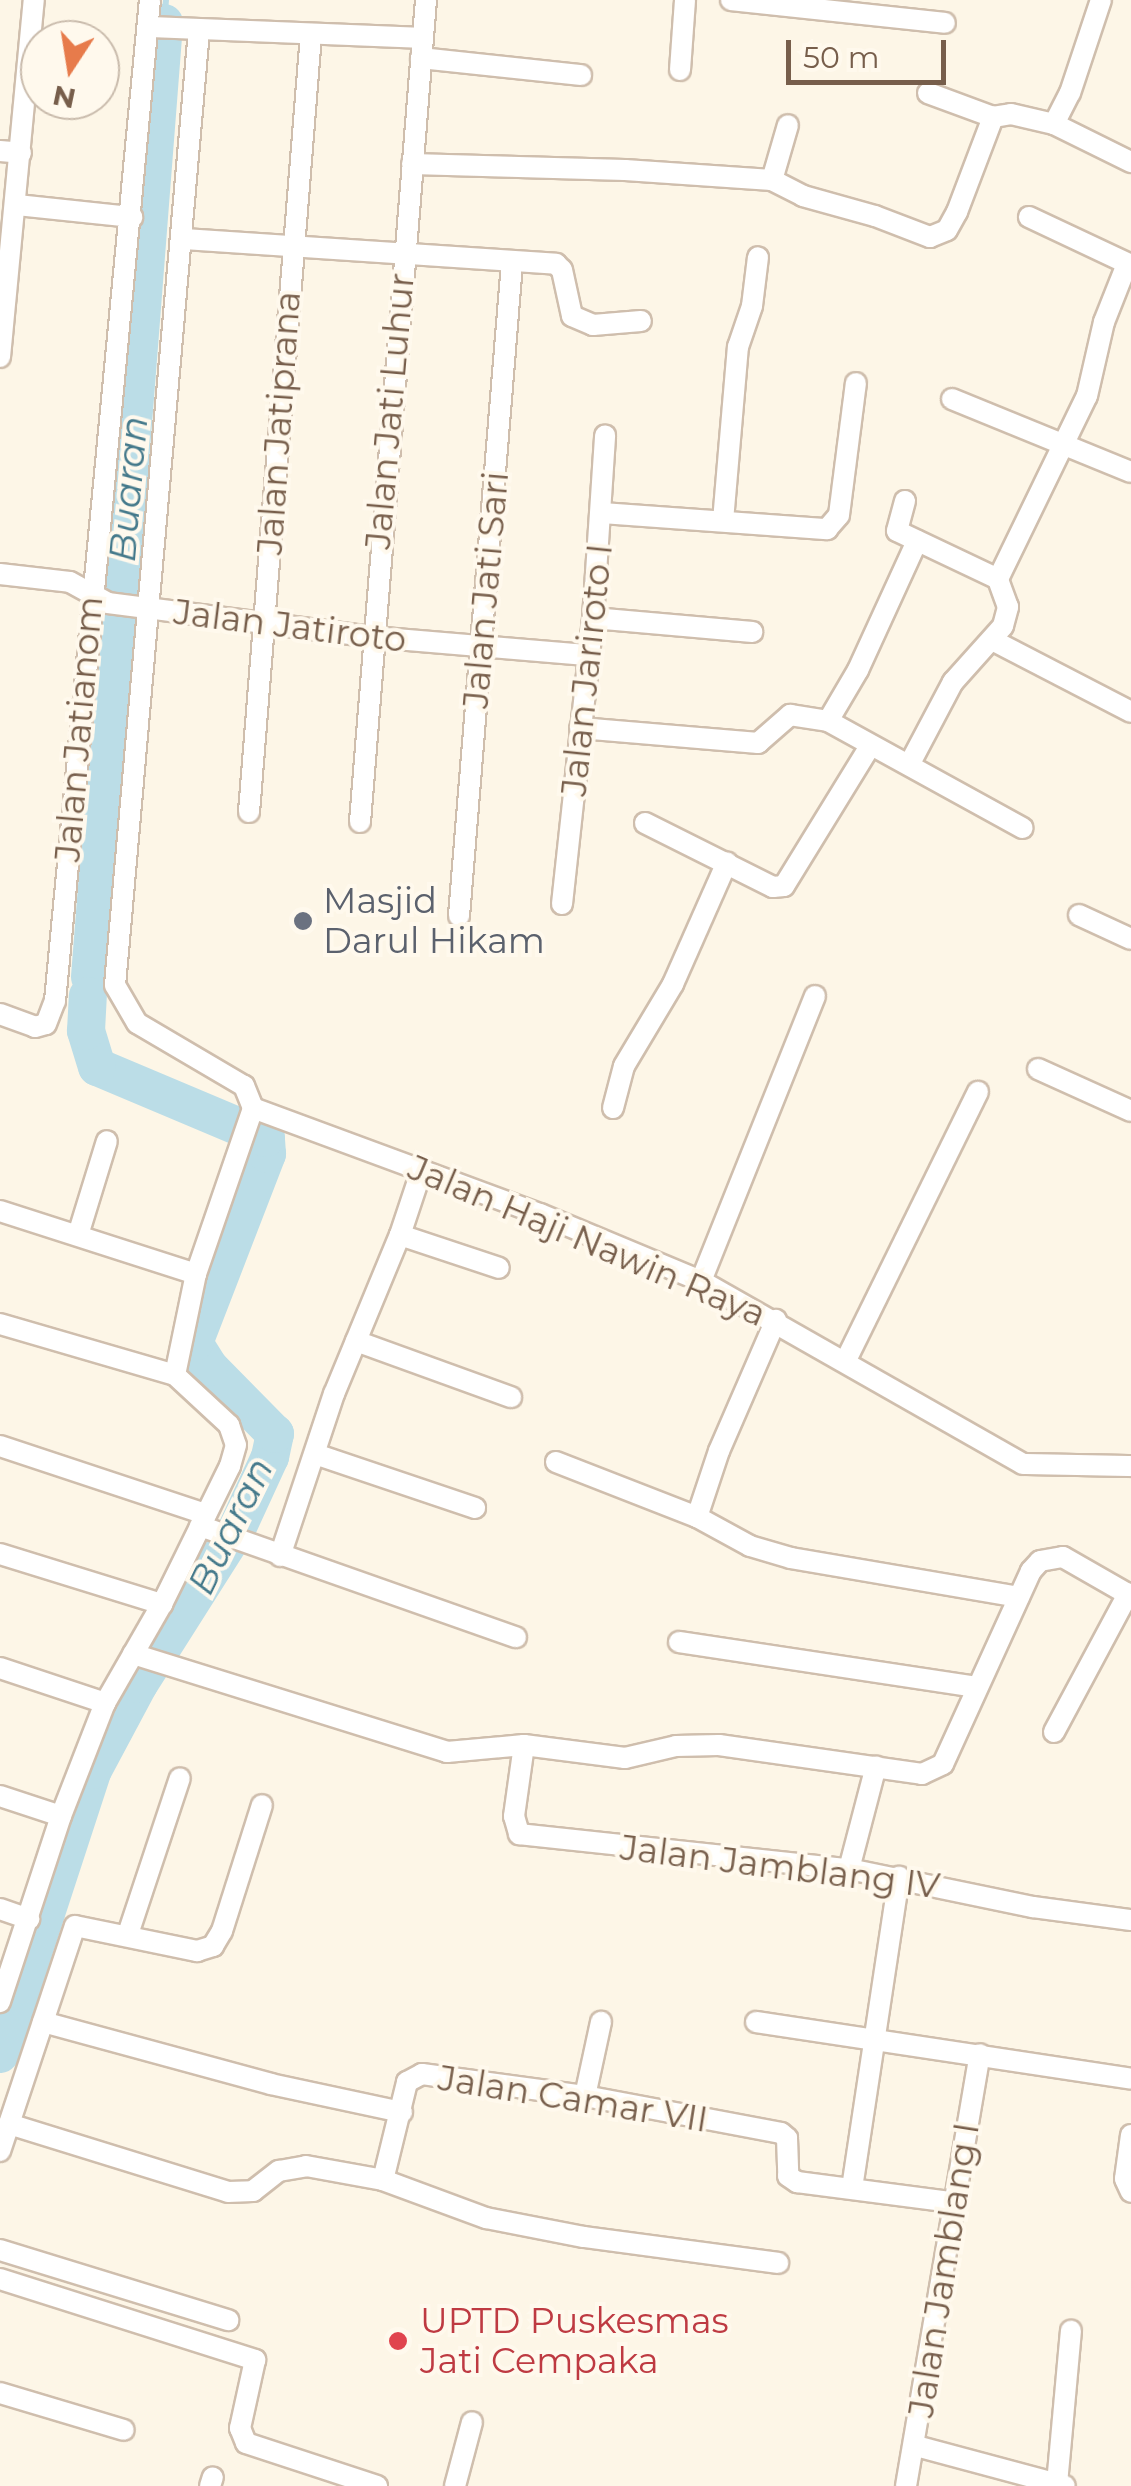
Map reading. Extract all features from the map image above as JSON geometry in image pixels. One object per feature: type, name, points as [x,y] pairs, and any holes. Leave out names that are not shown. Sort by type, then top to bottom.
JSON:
[{"type":"street","points":[[0,358],[5,258],[17,205],[10,152],[34,0]]},
{"type":"street","name":"Jalan Jatianom","points":[[0,1014],[35,1027],[46,1024],[54,1013],[154,28],[150,0]]},
{"type":"street","name":"Jalan Jati Luhur","points":[[360,822],[426,0]]},
{"type":"street","points":[[680,70],[685,0]]},
{"type":"street","points":[[1054,124],[1070,93],[1101,0]]},
{"type":"street","points":[[743,1],[945,23]]},
{"type":"street","points":[[154,28],[311,34],[581,75]]},
{"type":"street","points":[[174,1375],[196,1274],[251,1115],[244,1086],[137,1023],[116,986],[140,607],[184,239],[193,30]]},
{"type":"street","name":"Jalan Jatiprana","points":[[249,812],[311,34]]},
{"type":"street","points":[[928,93],[994,117],[1011,114],[1054,124],[1131,162]]},
{"type":"street","points":[[412,164],[625,170],[772,180],[803,196],[876,216],[920,235],[939,235],[957,212],[994,117]]},
{"type":"street","points":[[772,180],[788,125]]},
{"type":"street","points":[[17,205],[132,218]]},
{"type":"street","points":[[909,765],[953,682],[994,640],[1008,607],[998,578],[1087,396],[1104,322],[1129,265],[1029,217]]},
{"type":"street","points":[[184,239],[556,264],[562,270],[572,316],[593,325],[641,322]]},
{"type":"street","points":[[723,521],[738,346],[752,306],[758,257]]},
{"type":"street","name":"Jalan Jati Sari","points":[[460,916],[512,263]]},
{"type":"street","points":[[602,513],[827,529],[839,516],[856,383]]},
{"type":"street","points":[[952,399],[1131,472]]},
{"type":"street","name":"Jalan Jariroto I","points":[[562,904],[593,618],[604,436]]},
{"type":"street","points":[[904,501],[897,532],[998,578]]},
{"type":"street","points":[[828,721],[858,670],[918,541]]},
{"type":"street","name":"Jalan Jatiroto","points":[[0,574],[70,582],[99,598],[140,607],[372,637],[586,655]]},
{"type":"street","points":[[593,618],[752,632]]},
{"type":"street","points":[[994,640],[1131,712]]},
{"type":"street","points":[[580,728],[758,743],[790,715],[828,721],[1024,828]]},
{"type":"street","points":[[646,823],[773,887],[784,886],[870,746]]},
{"type":"street","points":[[613,1108],[624,1066],[673,984],[727,862]]},
{"type":"street","points":[[1079,915],[1131,939]]},
{"type":"street","points":[[701,1281],[814,996]]},
{"type":"street","points":[[1038,1068],[1131,1111]]},
{"type":"street","points":[[846,1360],[978,1092]]},
{"type":"street","name":"Jalan Haji Nawin Raya","points":[[251,1115],[422,1169],[701,1281],[776,1320],[1023,1464],[1131,1466]]},
{"type":"street","points":[[78,1235],[107,1142]]},
{"type":"street","points":[[280,1556],[287,1524],[422,1169]]},
{"type":"street","points":[[0,1212],[196,1274]]},
{"type":"street","points":[[400,1235],[499,1268]]},
{"type":"street","points":[[701,1520],[720,1451],[776,1320]]},
{"type":"street","points":[[0,1324],[174,1375],[209,1402],[229,1424],[236,1445],[138,1655],[105,1703],[60,1816],[0,2002]]},
{"type":"street","points":[[356,1341],[511,1397]]},
{"type":"street","points":[[0,1446],[204,1520],[226,1534],[280,1556],[516,1637]]},
{"type":"street","points":[[315,1454],[475,1508]]},
{"type":"street","points":[[556,1462],[701,1520],[750,1546],[791,1558],[1019,1597]]},
{"type":"street","points":[[0,1554],[162,1604]]},
{"type":"street","points":[[138,1655],[416,1746],[462,1752],[524,1745],[625,1758],[676,1746],[719,1745],[933,1772],[943,1764],[1031,1571],[1050,1556],[1076,1564],[1129,1595],[1054,1732]]},
{"type":"street","points":[[680,1642],[977,1688]]},
{"type":"street","points":[[0,1668],[105,1703]]},
{"type":"street","name":"Jalan Jamblang IV","points":[[524,1745],[514,1816],[519,1834],[849,1869],[1033,1907],[1131,1920]]},
{"type":"street","points":[[849,1869],[876,1766]]},
{"type":"street","points":[[128,1934],[180,1778]]},
{"type":"street","points":[[0,1796],[60,1816]]},
{"type":"street","points":[[0,2151],[75,1926],[197,1951],[213,1946],[222,1930],[262,1805]]},
{"type":"street","points":[[852,2188],[878,2039],[899,1877]]},
{"type":"street","points":[[0,1909],[29,1919]]},
{"type":"street","points":[[43,2022],[271,2084],[402,2112]]},
{"type":"street","points":[[585,2096],[601,2022]]},
{"type":"street","points":[[756,2022],[1131,2079]]},
{"type":"street","name":"Jalan Jamblang I","points":[[906,2486],[916,2446],[952,2202],[980,2054]]},
{"type":"street","name":"Jalan Camar VII","points":[[383,2180],[407,2082],[422,2074],[585,2096],[781,2134],[787,2138],[791,2180],[952,2202]]},
{"type":"street","points":[[9,2124],[228,2192],[253,2191],[279,2172],[306,2166],[383,2180],[486,2218],[584,2237],[778,2263]]},
{"type":"street","points":[[1131,2135],[1125,2178],[1131,2192]]},
{"type":"street","points":[[0,2250],[228,2320]]},
{"type":"street","points":[[0,2279],[255,2360],[240,2428],[246,2443],[364,2484]]},
{"type":"street","points":[[916,2446],[1061,2485],[1071,2331]]},
{"type":"street","points":[[0,2393],[124,2430]]},
{"type":"street","points":[[455,2486],[472,2422]]},
{"type":"waterway","name":"Buaran","points":[[164,23],[166,0]]},
{"type":"waterway","name":"Buaran","points":[[90,977],[164,23]]},
{"type":"waterway","name":"Buaran","points":[[0,2054],[93,1770],[139,1684],[235,1533],[270,1457],[275,1434],[209,1367],[194,1343],[267,1154],[266,1138],[97,1067],[86,1031],[88,996]]},
{"type":"place","name":"Masjid Darul Hikam","points":[[303,921]]},
{"type":"place","name":"UPTD Puskesmas Jati Cempaka","points":[[398,2341]]}]
